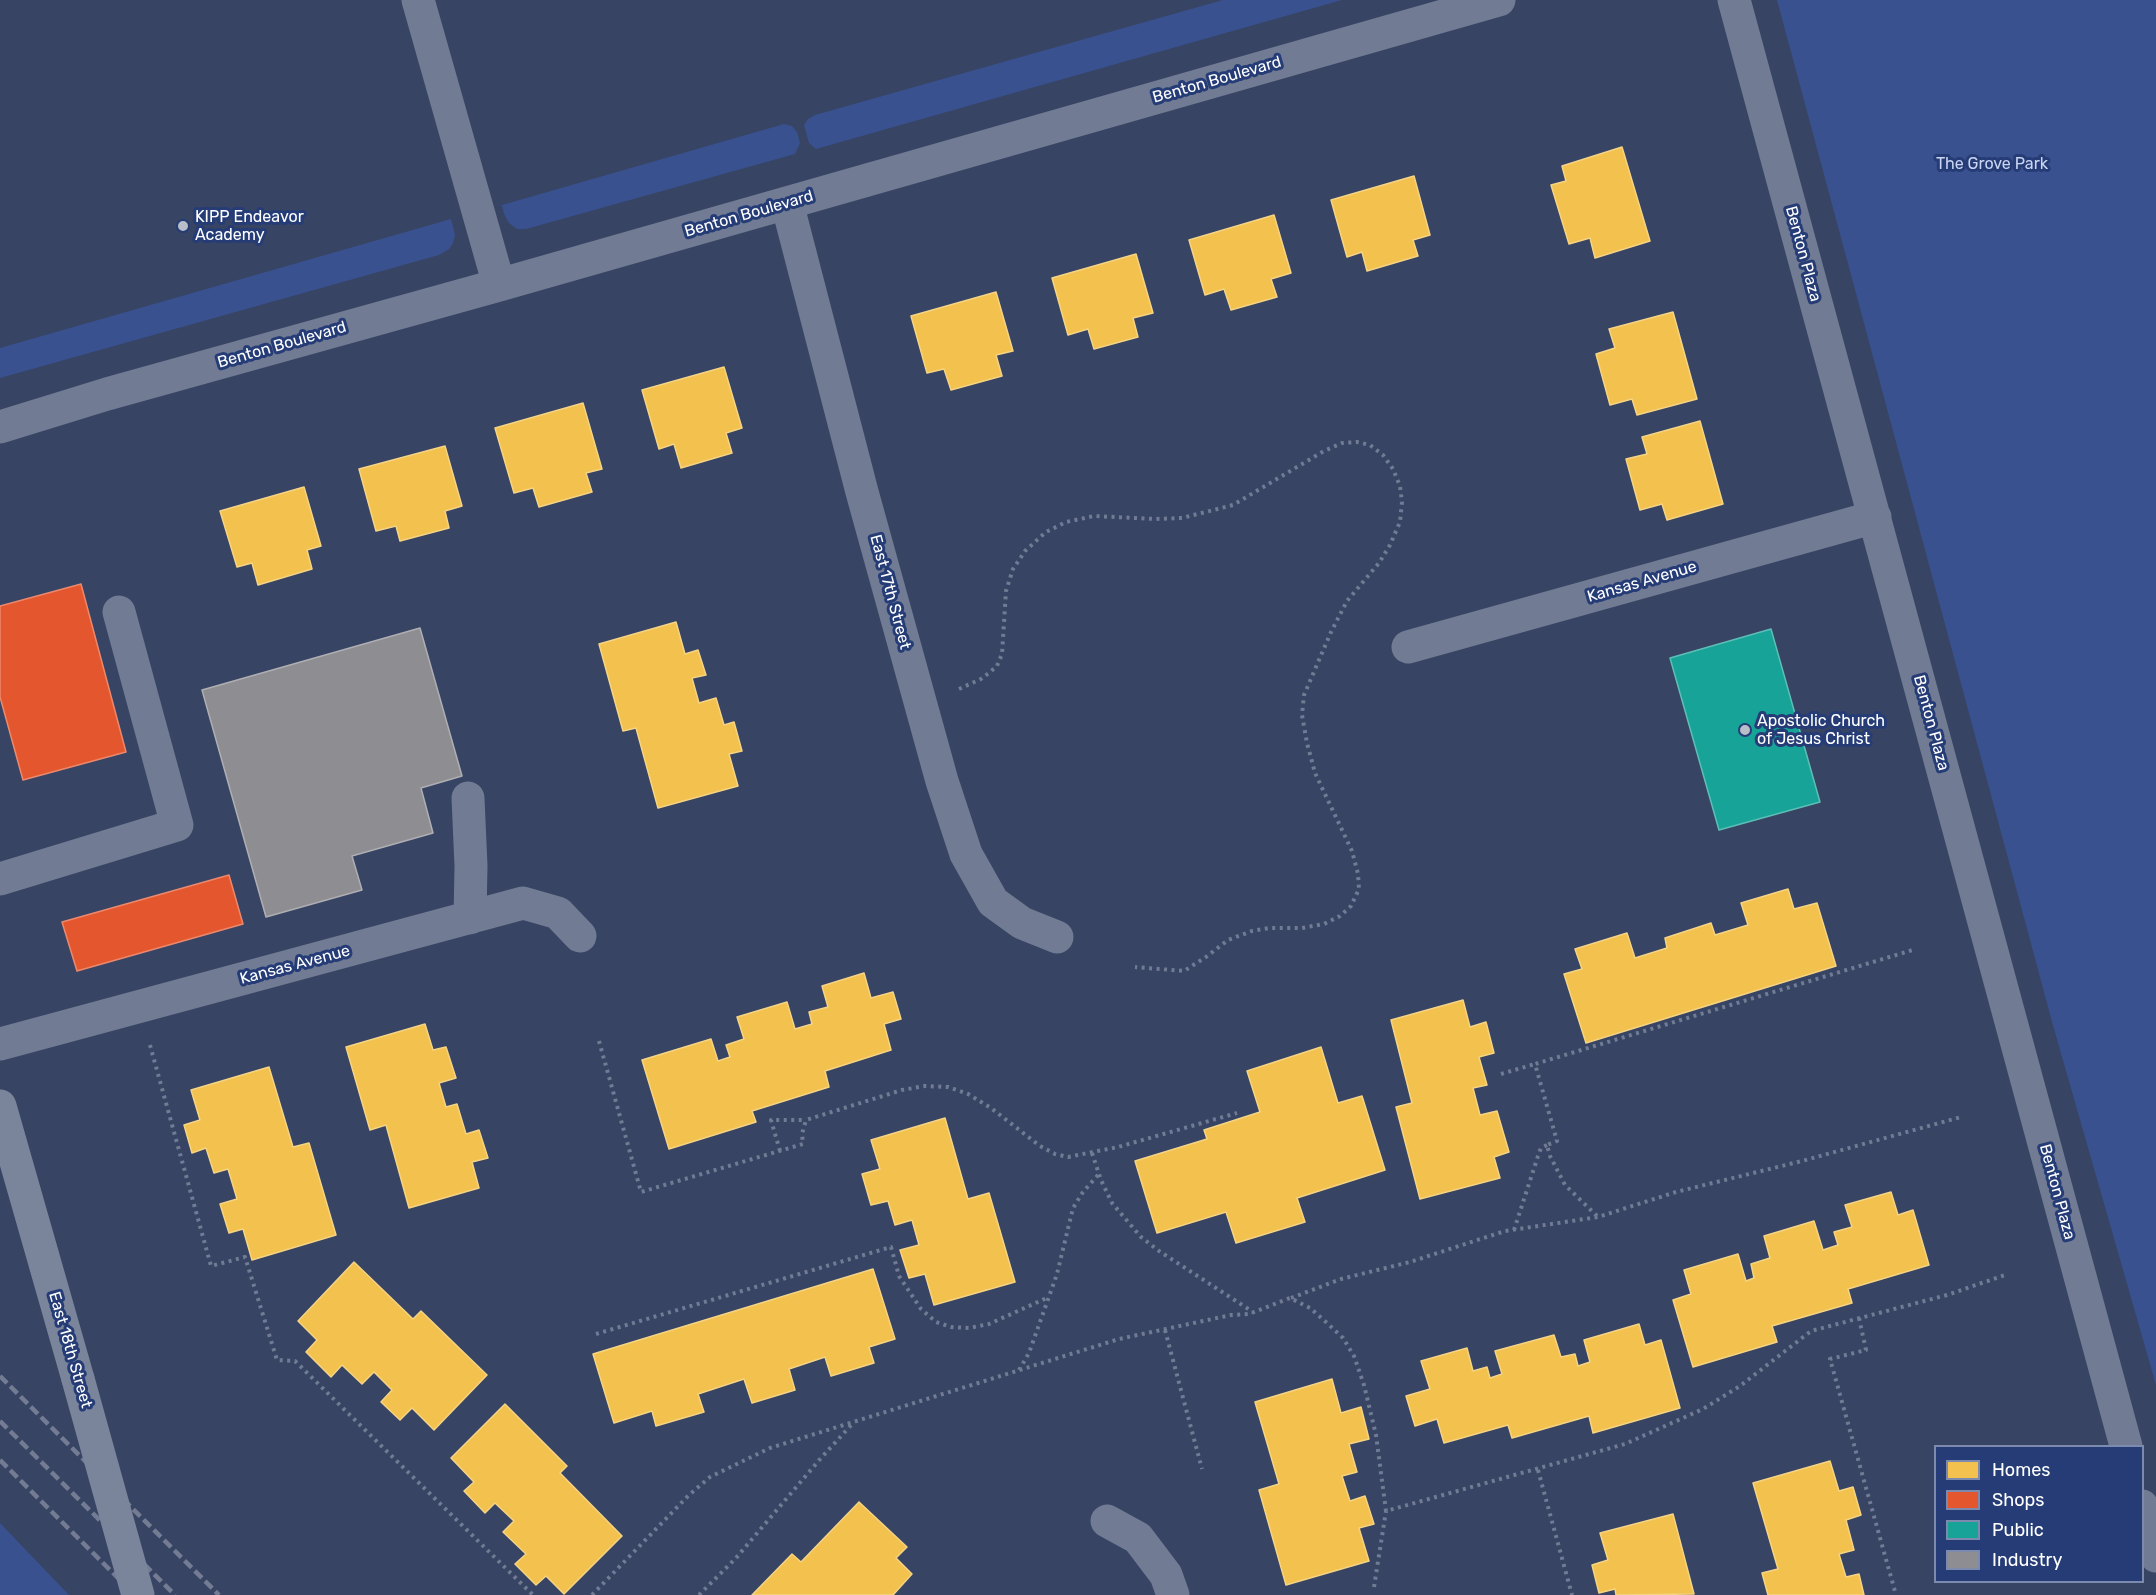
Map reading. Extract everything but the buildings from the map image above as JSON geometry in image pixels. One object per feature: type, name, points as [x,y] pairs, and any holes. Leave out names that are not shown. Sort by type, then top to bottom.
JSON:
[{"type":"main road","name":"East 18th Street","points":[[0,1106],[138,1595]]},
{"type":"street","points":[[418,0],[499,285]]},
{"type":"street","name":"Benton Plaza","points":[[1734,0],[2126,1445]]},
{"type":"street","name":"Benton Boulevard","points":[[0,427],[108,394],[499,285],[1486,2]]},
{"type":"street","name":"East 17th Street","points":[[787,203],[865,503],[942,781],[966,854],[993,902],[1022,923],[1057,937]]},
{"type":"street","name":"Kansas Avenue","points":[[1408,647],[1875,517]]},
{"type":"street","points":[[0,879],[177,825],[119,612]]},
{"type":"street","points":[[468,798],[471,859],[470,918]]},
{"type":"street","name":"Kansas Avenue","points":[[0,1044],[524,903],[558,913],[580,936]]},
{"type":"street","points":[[2144,1513],[2156,1556]]},
{"type":"street","points":[[1107,1521],[1138,1538],[1166,1575],[1173,1595]]},
{"type":"path","points":[[959,689],[981,679],[997,666],[1002,654],[1006,591],[1012,569],[1025,551],[1046,532],[1066,522],[1094,516],[1182,518],[1233,505],[1324,451],[1342,443],[1357,442],[1371,445],[1383,454],[1393,469],[1400,486],[1402,502],[1400,522],[1379,563],[1347,601],[1331,632],[1304,695],[1302,715],[1315,773],[1352,851],[1359,889],[1352,906],[1341,916],[1324,924],[1302,928],[1269,928],[1228,940],[1184,971],[1135,966]]},
{"type":"path","points":[[1501,1074],[1916,949]]},
{"type":"path","points":[[599,1041],[641,1192],[803,1144],[802,1134],[806,1120]]},
{"type":"path","points":[[150,1045],[211,1266],[245,1257],[277,1360],[295,1361],[533,1595]]},
{"type":"path","points":[[1515,1230],[1541,1148],[1557,1142],[1535,1064]]},
{"type":"path","points":[[780,1151],[771,1120],[806,1120],[902,1090],[925,1086],[948,1087],[969,1094],[1040,1146],[1055,1154],[1068,1157],[1092,1153],[1237,1113]]},
{"type":"path","points":[[591,1595],[689,1495],[710,1477],[770,1448],[1119,1339],[1254,1312],[1341,1279],[1410,1262],[1475,1240],[1515,1230],[1598,1217],[1676,1192],[1802,1161],[1961,1117]]},
{"type":"path","points":[[1547,1145],[1556,1172],[1565,1185],[1598,1217]]},
{"type":"path","points":[[1092,1153],[1112,1203],[1141,1237],[1254,1312]]},
{"type":"path","points":[[1019,1370],[1029,1353],[1057,1274],[1073,1208],[1099,1174]]},
{"type":"path","points":[[596,1334],[891,1247],[899,1276],[921,1309],[936,1322],[951,1327],[969,1328],[989,1324],[1049,1297]]},
{"type":"path","points":[[1386,1511],[1625,1444],[1703,1409],[1740,1386],[1811,1331],[1947,1295],[2005,1275]]},
{"type":"path","points":[[1290,1298],[1310,1308],[1343,1338],[1354,1356],[1364,1385],[1376,1435],[1386,1511],[1374,1587]]},
{"type":"path","points":[[1859,1317],[1866,1350],[1830,1359],[1896,1595]]},
{"type":"path","points":[[1165,1330],[1202,1469]]},
{"type":"path","points":[[699,1595],[736,1558],[821,1458],[855,1422]]},
{"type":"path","points":[[1538,1470],[1572,1595]]},
{"type":"green space","points":[[1223,0],[1342,0],[816,149],[809,143],[804,125],[815,115]]},
{"type":"green space","name":"The Grove Park","points":[[1777,0],[2156,0],[2156,1385],[2054,1029]]},
{"type":"green space","points":[[784,124],[792,126],[797,132],[800,143],[795,154],[526,229],[517,229],[509,223],[504,214],[502,205]]},
{"type":"green space","points":[[451,219],[455,235],[453,243],[449,249],[439,255],[0,378],[0,348]]},
{"type":"green space","points":[[0,1523],[69,1595],[0,1595]]},
{"type":"railway","points":[[0,1376],[219,1595]]},
{"type":"railway","points":[[0,1421],[175,1595]]},
{"type":"railway","points":[[0,1460],[135,1595]]},
{"type":"place","name":"KIPP Endeavor Academy","points":[[183,226]]},
{"type":"place","name":"Apostolic Church of Jesus Christ","points":[[1745,730]]}]
